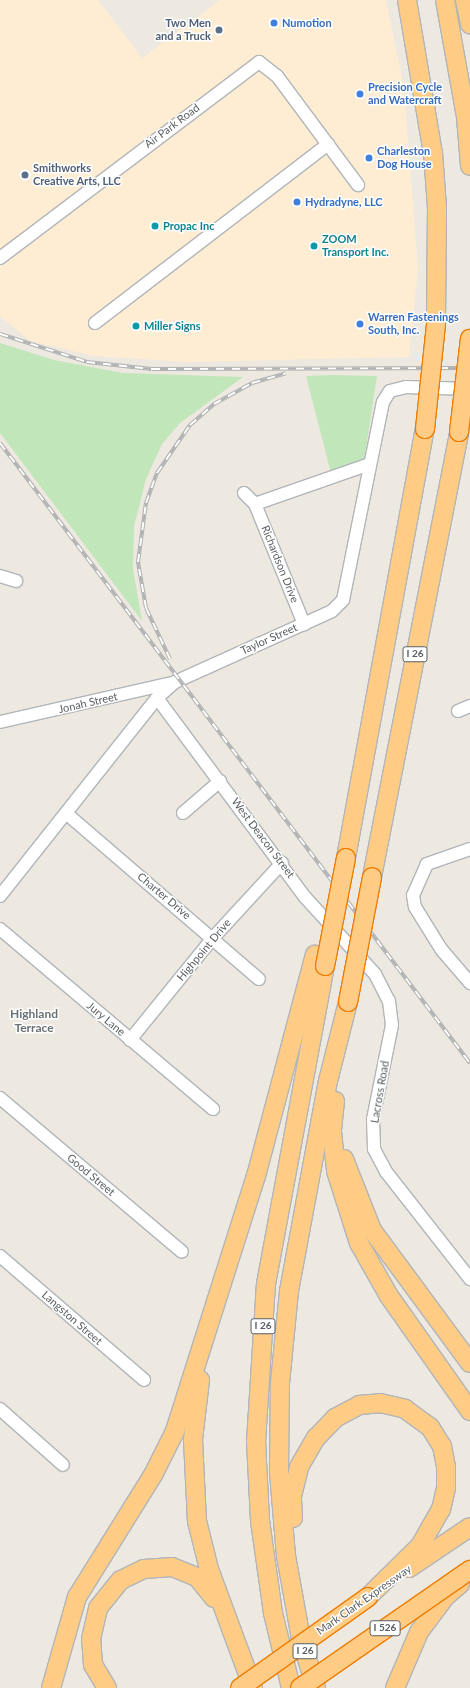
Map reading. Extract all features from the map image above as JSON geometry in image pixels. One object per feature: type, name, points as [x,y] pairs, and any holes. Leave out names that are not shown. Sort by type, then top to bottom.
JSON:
[{"type":"highway","points":[[399,0],[433,153]]},
{"type":"highway","points":[[51,1688],[77,1597],[153,1475],[175,1431],[276,1109],[320,961],[353,828],[383,642],[425,428],[436,324],[437,208],[433,153],[407,0]]},
{"type":"highway","points":[[445,0],[466,117],[470,166]]},
{"type":"highway","points":[[465,0],[470,24]]},
{"type":"highway","name":"I 26","points":[[316,1688],[296,1613],[286,1556],[279,1473],[283,1337],[311,1167],[341,1038],[459,432],[470,338]]},
{"type":"highway","name":"I 26","points":[[291,1688],[270,1597],[260,1520],[256,1442],[266,1284],[320,961]]},
{"type":"highway","points":[[341,1038],[340,1146],[361,1207],[372,1230],[469,1362]]},
{"type":"highway","points":[[340,1075],[332,1132],[336,1171],[351,1224],[386,1290],[470,1411]]},
{"type":"highway","points":[[219,1288],[194,1417],[193,1486],[202,1542],[229,1625],[253,1688]]},
{"type":"highway","points":[[296,1613],[292,1496],[299,1467],[306,1453],[326,1426],[358,1405],[393,1405],[421,1418],[442,1446],[447,1476],[443,1503],[420,1546],[368,1597]]},
{"type":"highway","name":"Mark Clark Expressway","points":[[240,1688],[470,1527]]},
{"type":"highway","points":[[107,1688],[93,1665],[91,1639],[98,1608],[111,1590],[131,1573],[172,1567],[197,1577],[207,1586],[229,1625]]},
{"type":"highway","name":"I 526","points":[[300,1688],[470,1570]]},
{"type":"highway","points":[[394,1688],[409,1650],[430,1615],[470,1575]]},
{"type":"street","name":"Air Park Road","points":[[0,258],[259,62],[268,66],[358,185]]},
{"type":"street","points":[[95,323],[328,144]]},
{"type":"street","name":"Taylor Street","points":[[0,896],[67,814],[157,698],[175,682],[332,611],[343,600],[383,402],[390,391],[406,387],[470,388]]},
{"type":"street","points":[[255,504],[370,464]]},
{"type":"street","name":"Richardson Drive","points":[[244,493],[255,504],[304,624]]},
{"type":"street","points":[[0,576],[16,581]]},
{"type":"street","name":"Jonah Street","points":[[0,722],[175,682]]},
{"type":"street","name":"West Deacon Street","points":[[157,698],[282,863],[304,896],[375,974]]},
{"type":"street","points":[[458,711],[470,706]]},
{"type":"street","points":[[182,813],[220,781]]},
{"type":"street","name":"Charter Drive","points":[[67,814],[259,979]]},
{"type":"street","points":[[470,849],[427,864],[416,883],[415,908],[441,949],[470,983]]},
{"type":"street","name":"Highpoint Drive","points":[[130,1040],[213,938],[282,863]]},
{"type":"street","name":"Jury Lane","points":[[0,929],[213,1109]]},
{"type":"street","name":"Lacross Road","points":[[375,974],[388,1000],[392,1025],[373,1119],[374,1148],[387,1173],[470,1278]]},
{"type":"street","name":"Good Street","points":[[0,1098],[182,1252]]},
{"type":"street","name":"Langston Street","points":[[0,1256],[144,1380]]},
{"type":"street","points":[[0,1410],[63,1465]]},
{"type":"shaded area","points":[[0,0],[98,0],[142,58],[220,0],[386,0],[404,88],[418,269],[409,357],[187,362],[94,356],[30,341],[0,316]]},
{"type":"green space","points":[[0,343],[54,360],[123,373],[243,377],[180,423],[162,444],[146,479],[134,526],[133,569],[142,621],[0,433]]},
{"type":"green space","points":[[306,376],[377,376],[363,467],[332,477]]},
{"type":"railway","points":[[0,334],[87,362],[152,369],[470,368]]},
{"type":"railway","points":[[170,659],[146,608],[138,562],[146,503],[157,473],[190,425],[214,404],[252,383],[286,373]]},
{"type":"railway","points":[[0,443],[470,1063]]},
{"type":"place","name":"Numotion","points":[[274,23]]},
{"type":"place","name":"Two Men and a Truck","points":[[219,30]]},
{"type":"place","name":"Precision Cycle and Watercraft","points":[[360,94]]},
{"type":"place","name":"Charleston Dog House","points":[[369,158]]},
{"type":"place","name":"Smithworks Creative Arts, LLC","points":[[25,175]]},
{"type":"place","name":"Hydradyne, LLC","points":[[297,202]]},
{"type":"place","name":"Propac Inc","points":[[155,226]]},
{"type":"place","name":"ZOOM Transport Inc.","points":[[314,246]]},
{"type":"place","name":"Warren Fastenings South, Inc.","points":[[360,324]]},
{"type":"place","name":"Miller Signs","points":[[136,326]]},
{"type":"district","name":"Highland Terrace","points":[[34,1021]]}]
